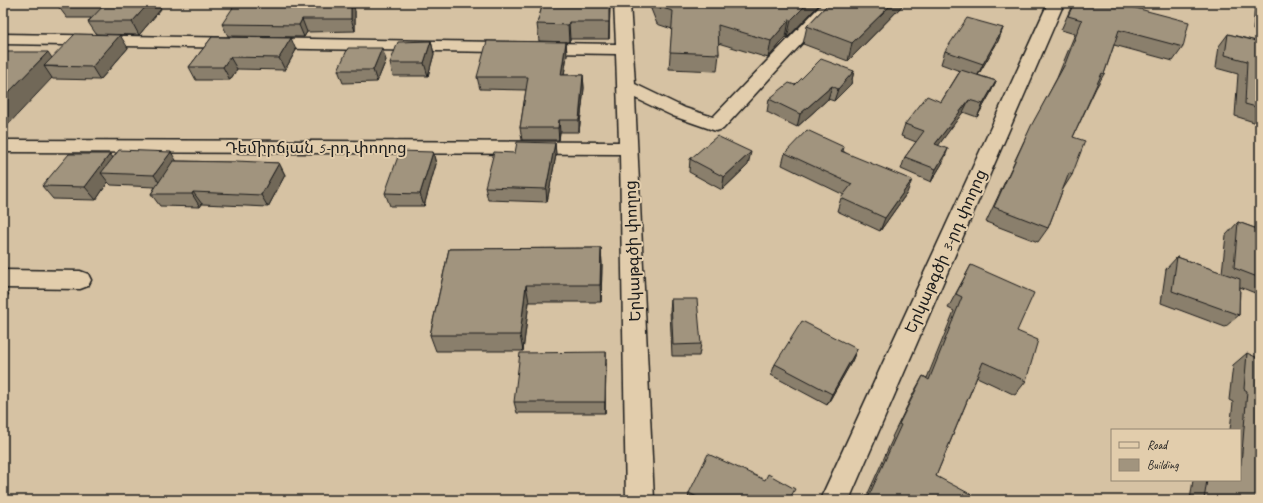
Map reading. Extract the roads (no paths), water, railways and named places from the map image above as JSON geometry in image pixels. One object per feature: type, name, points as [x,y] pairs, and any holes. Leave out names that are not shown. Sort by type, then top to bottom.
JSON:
[{"type":"street","name":"Երկաթգծի փողոց","points":[[622,3],[627,87],[640,500]]},
{"type":"street","points":[[627,87],[679,112],[716,125],[831,3]]},
{"type":"street","name":"Երկաթգծի 3-րդ փողոց","points":[[834,500],[1056,3]]},
{"type":"street","points":[[3,40],[625,49]]},
{"type":"street","name":"Դեմիրճյան 5-րդ փողոց","points":[[3,146],[629,148]]},
{"type":"street","points":[[3,279],[80,280]]}]
